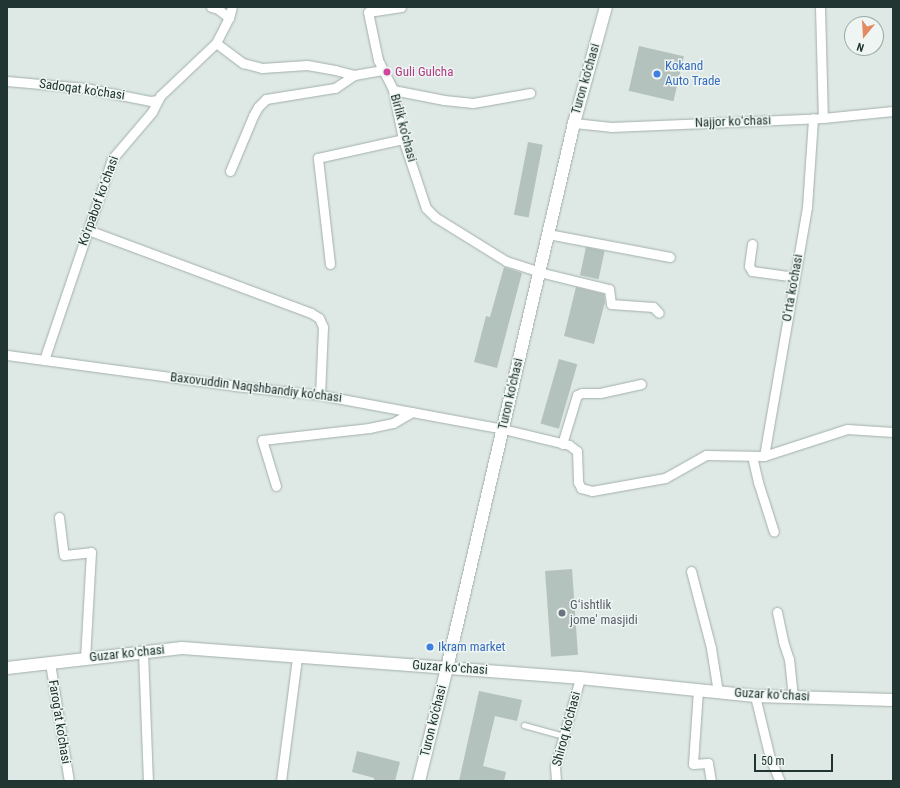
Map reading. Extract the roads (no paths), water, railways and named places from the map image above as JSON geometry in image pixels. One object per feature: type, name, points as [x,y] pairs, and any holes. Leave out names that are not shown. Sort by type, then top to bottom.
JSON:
[{"type":"main road","name":"Turon ko'chasi","points":[[419,781],[447,668],[574,123],[606,7]]},
{"type":"main road","name":"Guzar koʻchasi","points":[[7,668],[182,648],[580,678],[756,696],[893,700]]},
{"type":"street","points":[[211,7],[218,9],[229,18]]},
{"type":"street","name":"Ko'rpabof koʻchasi","points":[[44,360],[112,159],[118,150],[152,112],[160,96],[216,43],[229,18],[232,7]]},
{"type":"street","name":"Birlik ko'chasi","points":[[400,7],[368,12],[378,60],[393,90],[404,139],[426,208],[430,213],[497,257],[539,272],[609,289],[612,304],[653,307],[659,313]]},
{"type":"street","points":[[820,7],[823,118]]},
{"type":"street","points":[[216,43],[243,63],[262,68],[307,65],[354,75],[383,70]]},
{"type":"street","points":[[230,171],[253,116],[258,107],[266,99],[335,88],[354,75]]},
{"type":"street","name":"Sadoqat ko'chasi","points":[[7,81],[85,88],[150,101],[158,100]]},
{"type":"street","points":[[393,90],[444,100],[473,103],[530,93]]},
{"type":"street","name":"Najjor koʻchasi","points":[[574,123],[611,127],[823,118],[893,111]]},
{"type":"street","name":"O'rta ko'chasi","points":[[764,456],[807,207],[813,118]]},
{"type":"street","points":[[330,264],[318,158],[404,139]]},
{"type":"street","points":[[88,230],[311,313],[319,318],[323,327],[320,395]]},
{"type":"street","points":[[548,234],[670,257]]},
{"type":"street","points":[[752,244],[749,266],[752,271],[795,277]]},
{"type":"street","name":"Baxovuddin Naqshbandiy ko'chasi","points":[[7,355],[235,386],[320,395],[503,429],[569,445],[577,451],[578,482],[581,488],[592,490],[665,478],[706,455],[752,456]]},
{"type":"street","points":[[562,444],[577,395],[582,393],[600,393],[641,384]]},
{"type":"street","points":[[276,486],[262,440],[369,428],[393,423],[412,412]]},
{"type":"street","points":[[774,532],[758,482],[752,456],[764,456],[847,429],[893,432]]},
{"type":"street","points":[[59,517],[64,555],[91,552],[85,658]]},
{"type":"street","points":[[691,571],[711,648],[718,692]]},
{"type":"street","points":[[777,612],[783,641],[789,659],[793,697]]},
{"type":"street","points":[[143,652],[148,781]]},
{"type":"street","points":[[281,781],[297,657]]},
{"type":"street","name":"Farog'at ko'chasi","points":[[50,663],[69,781]]},
{"type":"street","name":"Shiroq ko'chasi","points":[[556,781],[555,766],[580,678]]},
{"type":"street","points":[[698,690],[693,764],[708,763],[711,781]]},
{"type":"street","points":[[756,696],[770,758],[780,781]]},
{"type":"lane","points":[[524,725],[564,736]]},
{"type":"place","name":"Guli Gulcha","points":[[387,72]]},
{"type":"place","name":"Kokand Auto Trade","points":[[657,74]]},
{"type":"place","name":"Gʻishtlik jome' masjidi","points":[[562,613]]},
{"type":"place","name":"Ikram market","points":[[430,647]]}]
